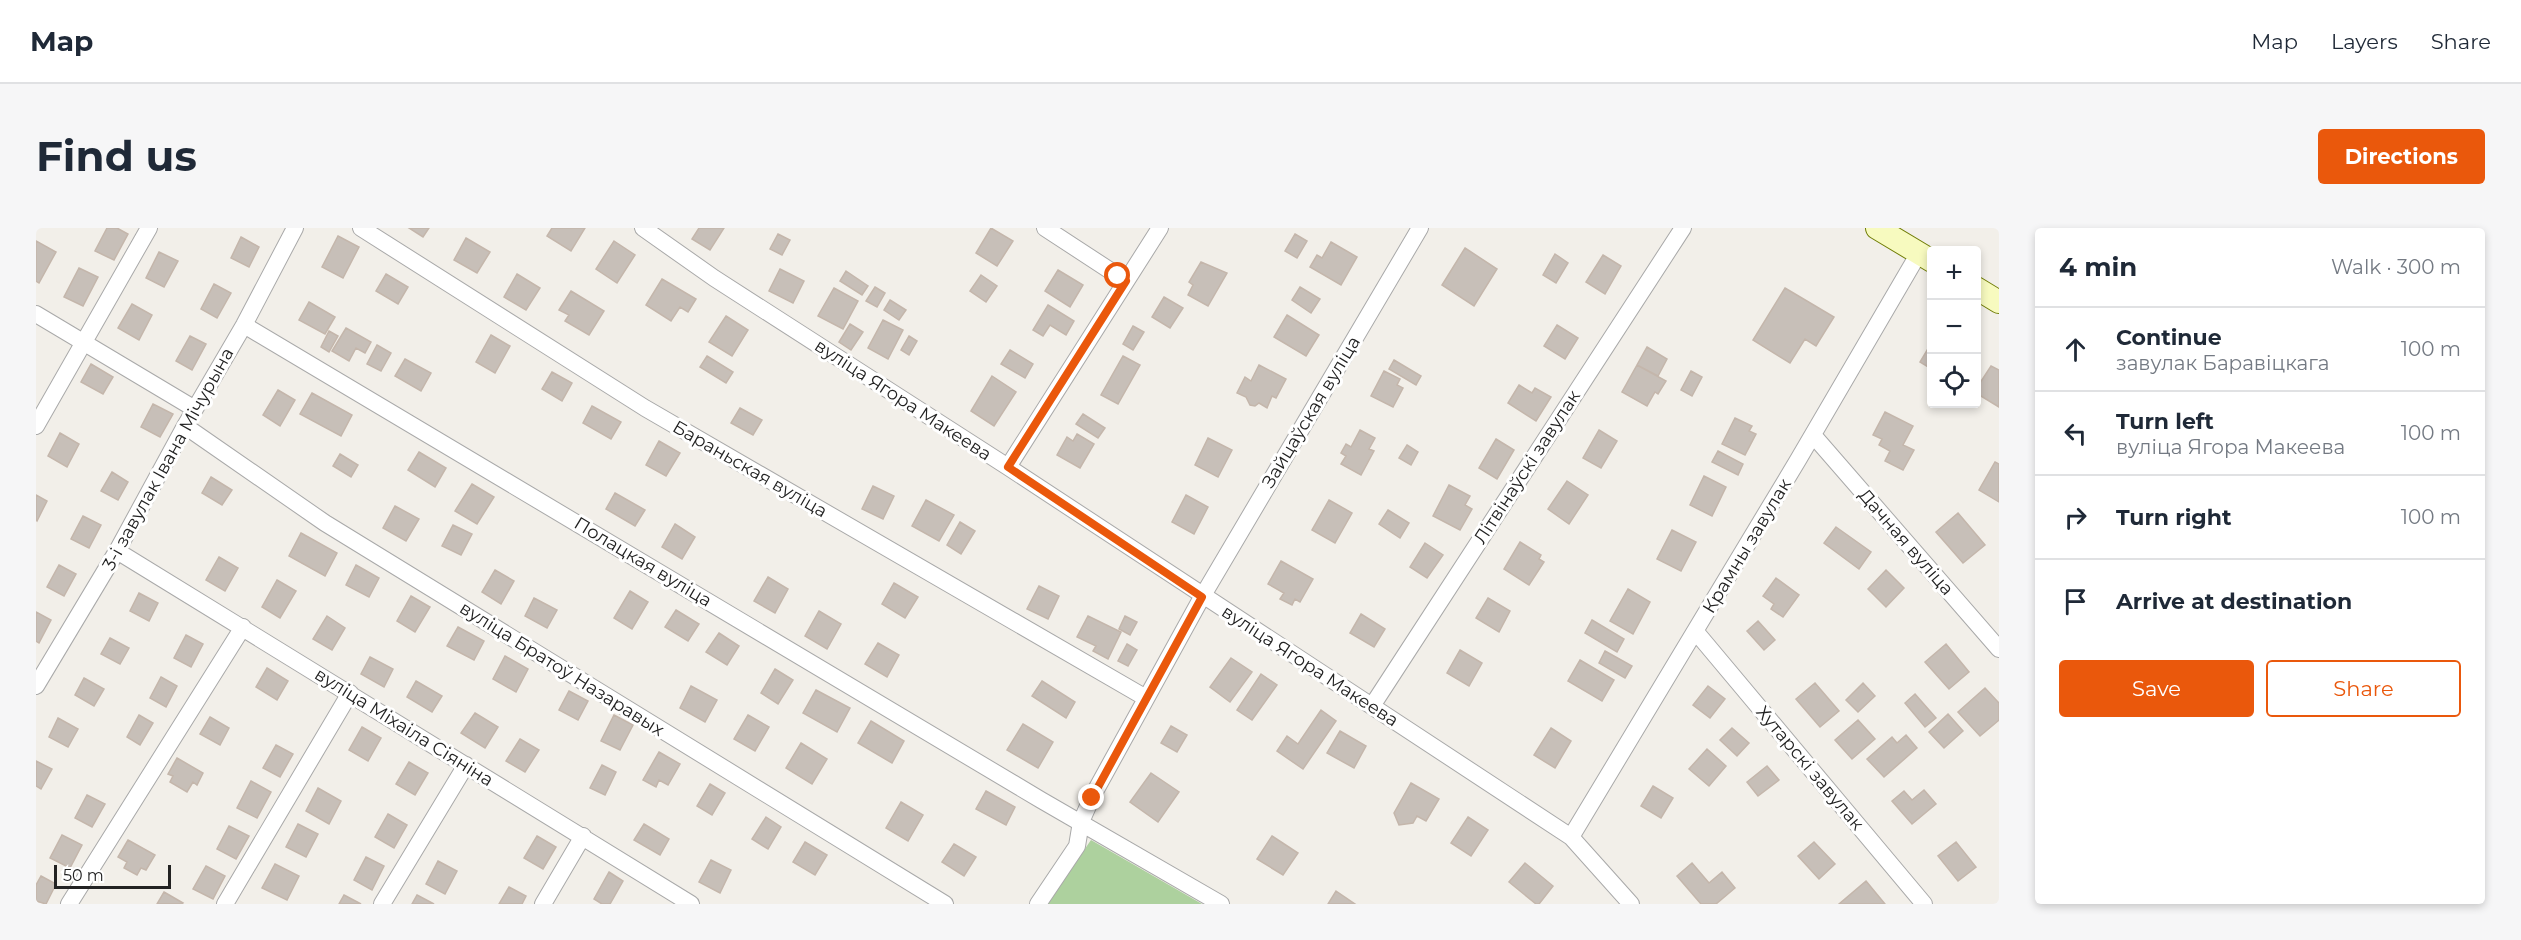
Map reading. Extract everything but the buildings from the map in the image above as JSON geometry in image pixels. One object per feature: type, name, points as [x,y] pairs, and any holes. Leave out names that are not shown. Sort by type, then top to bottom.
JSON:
[{"type":"street","points":[[36,426],[149,228]]},
{"type":"street","name":"3-і завулак Івана Мічурына","points":[[36,686],[117,551],[185,426],[244,325],[295,228]]},
{"type":"street","name":"Бараньская вуліца","points":[[361,228],[645,408],[1146,698]]},
{"type":"street","name":"вуліца Ягора Макеева","points":[[643,228],[714,278],[1008,467],[1202,597],[1571,837],[1630,904]]},
{"type":"street","points":[[1046,228],[1126,281]]},
{"type":"street","points":[[1008,467],[1160,228]]},
{"type":"street","name":"Зайцаўская вуліца","points":[[1202,597],[1420,228]]},
{"type":"street","name":"Літвінаўскі завулак","points":[[1372,706],[1683,228]]},
{"type":"street","points":[[1876,228],[1925,257]]},
{"type":"street","name":"Крамны завулак","points":[[1571,837],[1813,435],[1925,257]]},
{"type":"street","points":[[1981,291],[1999,302]]},
{"type":"street","points":[[36,314],[195,409]]},
{"type":"street","name":"Полацкая вуліца","points":[[244,325],[1041,800],[1221,904]]},
{"type":"street","name":"вуліца Братоў Назаравых","points":[[185,426],[325,523],[945,904]]},
{"type":"street","name":"Дачная вуліца","points":[[1813,435],[1999,649]]},
{"type":"street","name":"вуліца Міхаіла Сіяніна","points":[[117,551],[691,904]]},
{"type":"street","points":[[1038,904],[1077,846],[1081,822],[1202,597]]},
{"type":"street","points":[[69,904],[243,627]]},
{"type":"street","name":"Хутарскі завулак","points":[[1696,632],[1924,904]]},
{"type":"street","points":[[225,904],[350,693]]},
{"type":"street","points":[[382,904],[466,765]]},
{"type":"street","points":[[543,904],[583,836]]},
{"type":"green space","points":[[1091,840],[1202,904],[1047,904]]},
{"type":"route","points":[[1092,798],[1202,597],[1008,467],[1126,281],[1118,276]]}]
